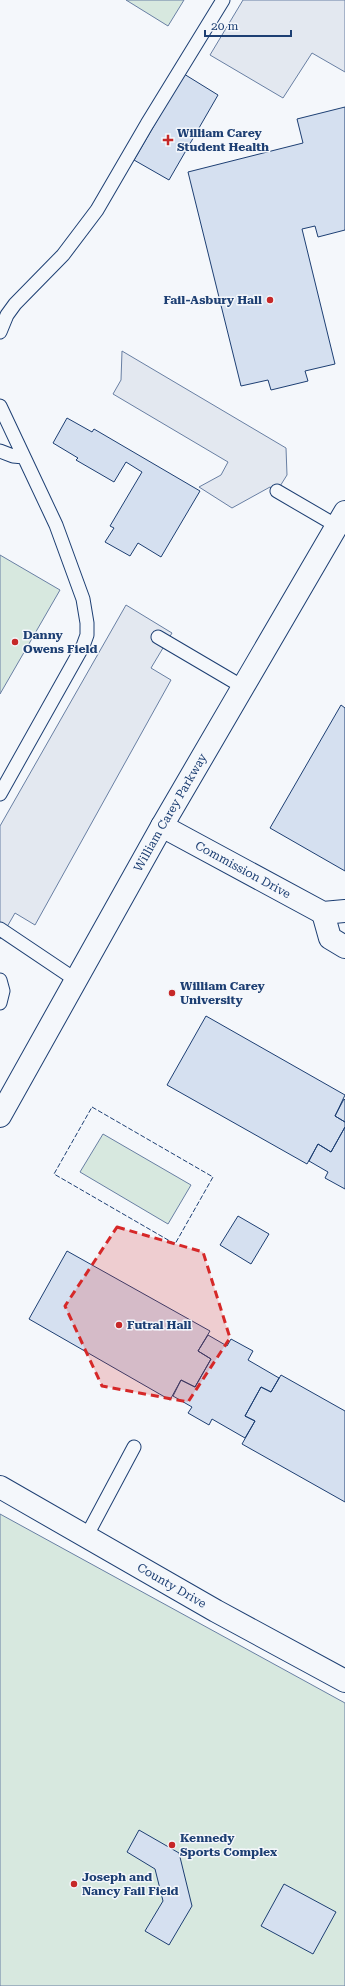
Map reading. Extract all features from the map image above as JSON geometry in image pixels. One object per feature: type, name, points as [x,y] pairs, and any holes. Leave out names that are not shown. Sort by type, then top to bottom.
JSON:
[{"type":"street","name":"William Carey Parkway","points":[[0,1116],[162,826],[341,519]]},
{"type":"street","name":"Commission Drive","points":[[162,826],[323,913]]},
{"type":"street","points":[[345,911],[323,913],[330,938],[345,947]]},
{"type":"street","name":"County Drive","points":[[0,1487],[216,1611],[345,1681]]},
{"type":"lane","points":[[0,332],[7,315],[15,304],[64,255],[97,210],[155,110],[223,0]]},
{"type":"lane","points":[[0,406],[56,525],[83,599],[87,623],[87,635],[83,646],[65,681],[0,794]]},
{"type":"lane","points":[[0,451],[13,456],[24,457]]},
{"type":"lane","points":[[277,491],[341,519]]},
{"type":"lane","points":[[158,637],[243,687]]},
{"type":"lane","points":[[0,929],[76,980]]},
{"type":"lane","points":[[0,980],[3,991],[0,1003]]},
{"type":"lane","points":[[86,1537],[134,1447]]},
{"type":"highlighted area","points":[[117,1227],[203,1252],[230,1338],[188,1402],[102,1386],[65,1306]]},
{"type":"shaded area","points":[[126,0],[184,0],[168,26]]},
{"type":"shaded area","points":[[243,0],[345,0],[345,72],[312,53],[283,98],[210,55]]},
{"type":"shaded area","points":[[122,351],[286,448],[287,475],[277,491],[270,487],[232,508],[199,487],[221,475],[228,462],[113,394],[121,380]]},
{"type":"shaded area","name":"Danny Owens Field","points":[[0,555],[60,590],[0,694]]},
{"type":"shaded area","points":[[126,605],[172,633],[151,668],[171,680],[35,925],[15,913],[0,939],[0,826]]},
{"type":"shaded area","points":[[103,1134],[191,1185],[168,1224],[80,1172]]},
{"type":"shaded area","name":"Kennedy Sports Complex","points":[[0,1514],[345,1703],[345,1986],[0,1986]]},
{"type":"building","points":[[184,74],[218,95],[169,180],[134,160]]},
{"type":"building","name":"Fail-Asbury Hall","points":[[345,107],[345,230],[318,237],[315,226],[302,229],[335,364],[305,371],[308,381],[271,390],[268,380],[241,386],[188,172],[303,143],[297,119]]},
{"type":"building","points":[[67,418],[92,432],[94,429],[200,491],[161,557],[138,543],[130,556],[105,542],[114,528],[110,526],[142,472],[126,462],[114,482],[76,460],[78,458],[53,443]]},
{"type":"building","points":[[341,705],[345,708],[345,871],[270,828]]},
{"type":"building","points":[[206,1016],[345,1095],[335,1116],[345,1122],[345,1127],[331,1152],[318,1144],[307,1164],[167,1085]]},
{"type":"building","points":[[344,1099],[345,1100],[345,1122],[335,1116]]},
{"type":"building","points":[[345,1127],[345,1189],[325,1178],[328,1172],[309,1161],[318,1144],[331,1152]]},
{"type":"building","points":[[238,1216],[269,1234],[251,1264],[220,1245]]},
{"type":"building","name":"Futral Hall","points":[[67,1251],[210,1331],[198,1351],[211,1359],[195,1387],[181,1380],[170,1400],[29,1319]]},
{"type":"building","points":[[208,1335],[227,1346],[231,1339],[253,1351],[248,1360],[279,1378],[271,1392],[261,1387],[245,1416],[255,1421],[245,1438],[212,1419],[209,1425],[188,1413],[192,1407],[173,1396],[181,1380],[195,1387],[211,1359],[198,1351]]},
{"type":"building","points":[[281,1375],[345,1411],[345,1502],[242,1444],[255,1421],[245,1416],[261,1387],[271,1392]]},
{"type":"building","points":[[139,1830],[179,1853],[192,1906],[169,1945],[145,1931],[163,1901],[155,1869],[127,1852]]},
{"type":"building","points":[[284,1884],[336,1912],[313,1954],[261,1926]]},
{"type":"fence","points":[[92,1107],[213,1177],[175,1244],[54,1174],[92,1107]]},
{"type":"place","name":"William Carey Student Health","points":[[168,140]]},
{"type":"place","name":"Fail-Asbury Hall","points":[[270,300]]},
{"type":"place","name":"Danny Owens Field","points":[[15,642]]},
{"type":"place","name":"William Carey University","points":[[172,993]]},
{"type":"place","name":"Futral Hall","points":[[119,1325]]},
{"type":"place","name":"Kennedy Sports Complex","points":[[172,1845]]},
{"type":"place","name":"Joseph and Nancy Fail Field","points":[[74,1884]]}]
